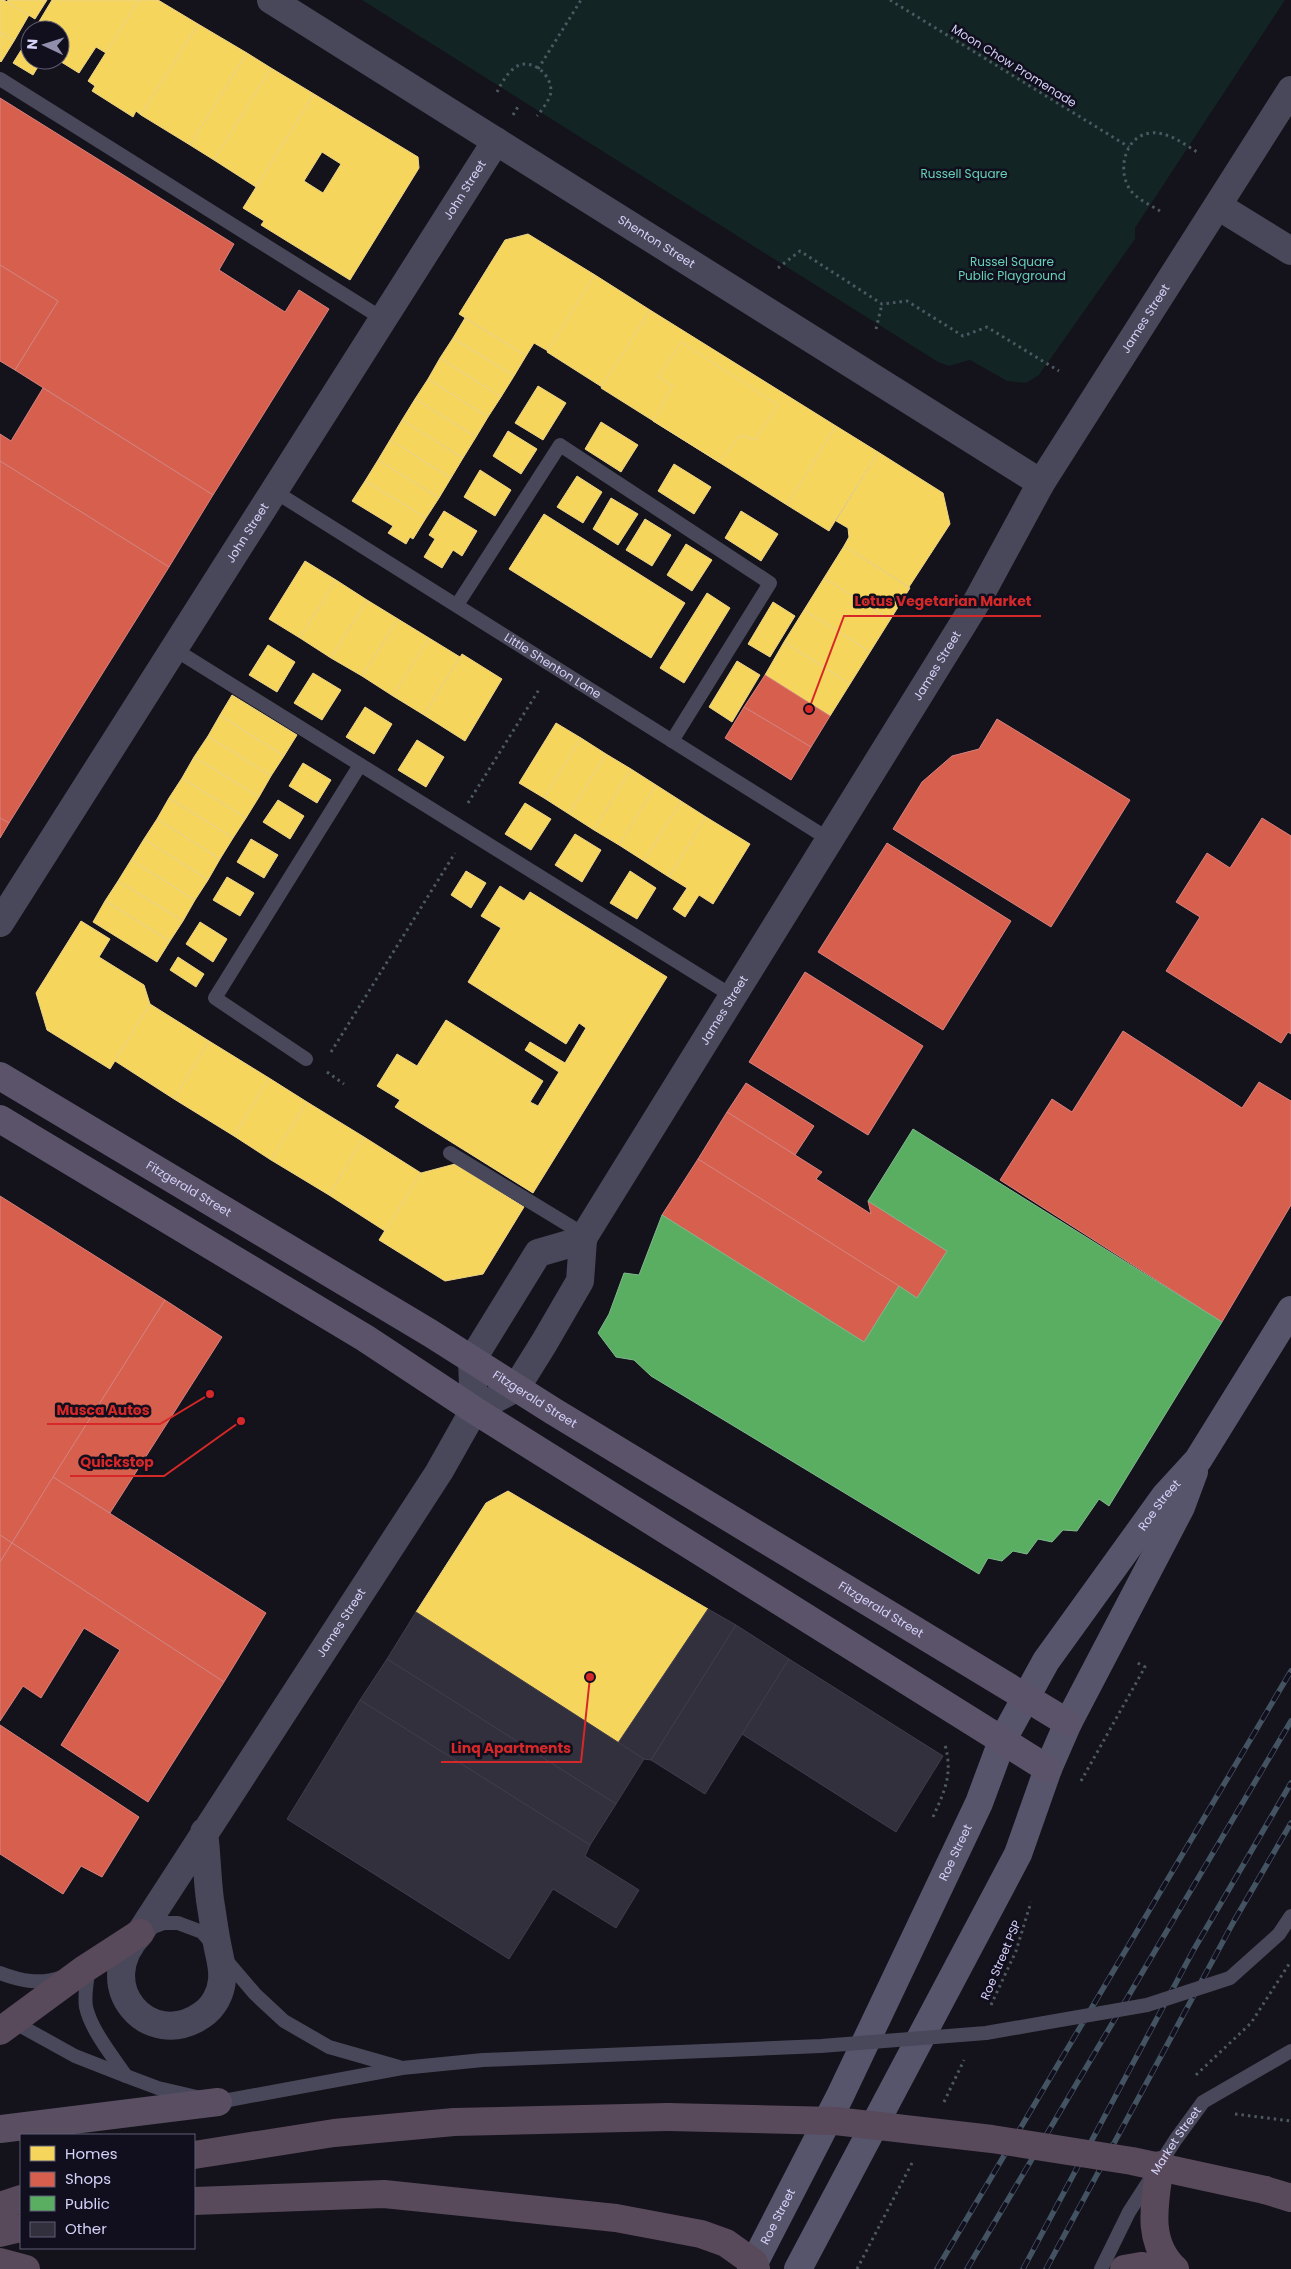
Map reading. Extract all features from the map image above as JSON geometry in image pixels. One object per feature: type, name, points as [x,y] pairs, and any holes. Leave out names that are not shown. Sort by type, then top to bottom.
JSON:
[{"type":"highway","points":[[4,2022],[140,1933]]},
{"type":"highway","points":[[0,2130],[218,2102]]},
{"type":"highway","points":[[195,2155],[334,2133],[454,2122],[668,2117],[835,2121],[992,2140],[1132,2162],[1265,2190],[1291,2198]]},
{"type":"highway","points":[[1160,2166],[1155,2208],[1155,2231],[1161,2252],[1175,2269]]},
{"type":"highway","points":[[195,2200],[384,2194],[607,2217],[701,2234],[726,2243],[754,2267]]},
{"type":"highway","points":[[0,2206],[20,2199]]},
{"type":"highway","points":[[0,2233],[20,2228]]},
{"type":"highway","points":[[0,2262],[26,2269]]},
{"type":"highway","points":[[1124,2269],[1140,2266],[1169,2269]]},
{"type":"main road","name":"Fitzgerald Street","points":[[0,1076],[472,1360],[1068,1723]]},
{"type":"main road","points":[[0,1119],[365,1338],[474,1410],[1048,1769]]},
{"type":"main road","name":"Roe Street","points":[[754,2267],[840,2096],[979,1803],[1002,1741],[1046,1661],[1165,1496],[1198,1460],[1291,1310]]},
{"type":"main road","name":"Roe Street","points":[[798,2269],[1018,1854],[1048,1769],[1068,1723],[1181,1507],[1198,1460]]},
{"type":"street","name":"Shenton Street","points":[[271,0],[1041,483]]},
{"type":"street","name":"James Street","points":[[516,1388],[580,1281],[584,1238],[976,603],[1041,483],[1291,90]]},
{"type":"street","name":"John Street","points":[[0,923],[496,141]]},
{"type":"street","points":[[1218,206],[1291,251]]},
{"type":"street","points":[[516,1388],[474,1410],[472,1360],[538,1252],[584,1238]]},
{"type":"street","name":"James Street","points":[[204,1832],[210,1900],[223,1967],[222,1980],[214,2003],[206,2012],[185,2024],[160,2024],[140,2014],[130,2004],[120,1982],[120,1968],[124,1955],[140,1933],[204,1832],[439,1472],[474,1410]]},
{"type":"lane","points":[[0,78],[383,319]]},
{"type":"lane","points":[[457,605],[560,445],[770,583],[672,741]]},
{"type":"lane","name":"Little Shenton Lane","points":[[274,490],[830,840]]},
{"type":"lane","points":[[174,649],[734,997]]},
{"type":"lane","points":[[306,1058],[215,998],[360,765]]},
{"type":"lane","points":[[450,1153],[584,1238]]},
{"type":"lane","points":[[4,2022],[75,2056],[158,2088],[218,2102],[402,2068],[483,2060],[821,2046],[986,2033],[1147,2005],[1230,1978],[1279,1934],[1291,1916]]},
{"type":"lane","points":[[140,1933],[151,1926],[178,1922],[202,1932],[255,1994],[284,2021],[328,2047],[402,2068]]},
{"type":"lane","points":[[0,1974],[22,1981],[50,1982],[86,1968],[86,2008],[103,2042],[126,2076]]},
{"type":"lane","name":"Market Street","points":[[1101,2269],[1129,2212],[1203,2102],[1291,2051]]},
{"type":"path","points":[[538,69],[581,0]]},
{"type":"path","name":"Moon Chow Promenade","points":[[890,0],[1129,147]]},
{"type":"path","points":[[497,92],[514,68],[523,64],[538,69],[550,82],[550,94],[537,116]]},
{"type":"path","points":[[1160,211],[1130,189],[1124,177],[1123,162],[1129,147],[1140,136],[1152,132],[1178,140],[1197,152]]},
{"type":"path","points":[[778,268],[800,251],[882,304],[907,301],[963,336],[987,327],[1059,371]]},
{"type":"path","points":[[876,330],[882,304]]},
{"type":"path","points":[[455,824],[554,666]]},
{"type":"path","points":[[326,1059],[468,832]]},
{"type":"path","points":[[321,1068],[344,1084]]},
{"type":"path","points":[[1076,1789],[1145,1667],[1107,1646]]},
{"type":"path","points":[[931,1823],[946,1786],[950,1763],[945,1744],[941,1741]]},
{"type":"path","name":"Roe Street PSP","points":[[987,2014],[1016,1951],[1032,1900]]},
{"type":"path","points":[[1189,2081],[1251,2022],[1291,1961]]},
{"type":"path","points":[[943,2104],[965,2059]]},
{"type":"path","points":[[857,2269],[916,2154]]},
{"type":"green space","name":"Russell Square","points":[[362,0],[1285,0],[1135,228],[1135,239],[1039,375],[1026,383],[1007,381],[970,360],[949,366],[938,362]]},
{"type":"building: Homes","points":[[0,0],[4,0],[29,15],[26,20],[20,20],[20,31],[14,41],[0,32]]},
{"type":"building: Homes","points":[[8,0],[47,0],[35,19],[7,2]]},
{"type":"building: Homes","points":[[52,0],[139,0],[106,53],[96,47],[79,73],[70,67],[70,20],[40,20]]},
{"type":"building: Homes","points":[[139,0],[158,0],[198,24],[141,115],[136,111],[133,117],[92,91],[95,86],[88,81]]},
{"type":"building: Homes","points":[[198,24],[247,53],[190,145],[141,115]]},
{"type":"building: Homes","points":[[0,32],[14,41],[1,62],[0,61]]},
{"type":"building: Homes","points":[[20,52],[20,67],[13,63]]},
{"type":"building: Homes","points":[[247,53],[271,68],[214,160],[190,145]]},
{"type":"building: Homes","points":[[271,68],[314,94],[256,187],[214,160]]},
{"type":"building: Homes","points":[[25,70],[36,70],[33,75]]},
{"type":"building: Homes","points":[[314,94],[418,157],[419,168],[350,280],[261,225],[264,221],[243,208]],"holes":[[[322,152],[341,164],[323,193],[304,181]]]},
{"type":"building: Homes","points":[[528,234],[595,275],[548,351],[534,343],[526,356],[459,314],[505,240]]},
{"type":"building: Homes","points":[[595,275],[650,310],[602,387],[547,352]]},
{"type":"building: Homes","points":[[650,310],[836,426],[787,505],[601,388]]},
{"type":"building: Homes","points":[[465,318],[526,356],[514,376],[453,338]]},
{"type":"building: Homes","points":[[453,338],[514,376],[501,397],[440,358]]},
{"type":"building: Homes","points":[[681,342],[778,405],[755,440],[740,435],[719,462],[653,421],[673,386],[658,377]]},
{"type":"building: Homes","points":[[440,358],[501,397],[488,417],[428,379]]},
{"type":"building: Homes","points":[[428,379],[488,417],[476,437],[415,399]]},
{"type":"building: Homes","points":[[538,386],[566,403],[543,440],[515,423]]},
{"type":"building: Homes","points":[[415,399],[476,437],[463,458],[402,420]]},
{"type":"building: Homes","points":[[402,420],[463,458],[451,478],[390,440]]},
{"type":"building: Homes","points":[[601,422],[638,445],[621,472],[585,449]]},
{"type":"building: Homes","points":[[836,426],[878,452],[829,531],[787,505]]},
{"type":"building: Homes","points":[[508,431],[537,449],[521,474],[493,456]]},
{"type":"building: Homes","points":[[390,440],[451,478],[439,498],[378,460]]},
{"type":"building: Homes","points":[[878,452],[943,493],[950,524],[909,587],[844,546],[849,537],[848,528],[836,521]]},
{"type":"building: Homes","points":[[378,460],[439,498],[426,518],[365,481]]},
{"type":"building: Homes","points":[[674,464],[711,487],[694,514],[658,491]]},
{"type":"building: Homes","points":[[480,470],[511,490],[495,516],[464,497]]},
{"type":"building: Homes","points":[[577,476],[602,492],[583,523],[557,507]]},
{"type":"building: Homes","points":[[365,481],[426,518],[413,539],[410,537],[406,544],[388,533],[393,526],[352,501]]},
{"type":"building: Homes","points":[[611,498],[638,514],[618,545],[593,529]]},
{"type":"building: Homes","points":[[444,511],[477,531],[462,556],[453,550],[442,568],[424,557],[435,539],[429,535]]},
{"type":"building: Homes","points":[[741,511],[778,534],[761,561],[725,538]]},
{"type":"building: Homes","points":[[544,514],[685,603],[651,658],[509,569]]},
{"type":"building: Homes","points":[[645,519],[671,535],[652,566],[626,550]]},
{"type":"building: Homes","points":[[686,544],[712,560],[692,591],[667,575]]},
{"type":"building: Homes","points":[[844,546],[910,588],[890,620],[824,578]]},
{"type":"building: Homes","points":[[305,561],[336,580],[300,638],[269,619]]},
{"type":"building: Homes","points":[[824,578],[890,620],[870,652],[804,610]]},
{"type":"building: Homes","points":[[336,580],[367,600],[331,658],[300,638]]},
{"type":"building: Homes","points":[[707,593],[730,608],[684,683],[660,668]]},
{"type":"building: Homes","points":[[367,600],[398,619],[362,676],[331,658]]},
{"type":"building: Homes","points":[[773,602],[795,616],[770,657],[748,644]]},
{"type":"building: Homes","points":[[804,610],[870,652],[850,684],[784,642]]},
{"type":"building: Homes","points":[[398,619],[429,638],[393,696],[362,676]]},
{"type":"building: Homes","points":[[429,638],[460,657],[424,715],[393,696]]},
{"type":"building: Homes","points":[[784,642],[850,684],[830,716],[765,675]]},
{"type":"building: Homes","points":[[268,645],[295,662],[277,692],[249,675]]},
{"type":"building: Homes","points":[[462,654],[502,679],[465,741],[424,715]]},
{"type":"building: Homes","points":[[737,661],[760,675],[732,722],[709,707]]},
{"type":"building: Homes","points":[[313,673],[341,690],[322,720],[294,703]]},
{"type":"building: Homes","points":[[232,695],[297,735],[284,756],[220,715]]},
{"type":"building: Homes","points":[[365,707],[392,724],[374,754],[346,737]]},
{"type":"building: Homes","points":[[220,715],[284,756],[271,776],[208,736]]},
{"type":"building: Homes","points":[[556,723],[581,738],[544,798],[519,783]]},
{"type":"building: Homes","points":[[208,736],[271,776],[259,797],[194,757]]},
{"type":"building: Homes","points":[[581,738],[606,754],[569,814],[544,798]]},
{"type":"building: Homes","points":[[417,740],[444,757],[426,787],[398,770]]},
{"type":"building: Homes","points":[[606,754],[631,769],[594,830],[569,814]]},
{"type":"building: Homes","points":[[194,757],[259,797],[246,818],[182,778]]},
{"type":"building: Homes","points":[[303,763],[331,780],[317,803],[289,786]]},
{"type":"building: Homes","points":[[631,769],[656,785],[619,845],[594,830]]},
{"type":"building: Homes","points":[[182,778],[246,818],[233,838],[169,798]]},
{"type":"building: Homes","points":[[656,785],[681,801],[644,861],[619,845]]},
{"type":"building: Homes","points":[[169,798],[233,838],[220,859],[157,819]]},
{"type":"building: Homes","points":[[278,800],[304,816],[290,839],[263,822]]},
{"type":"building: Homes","points":[[681,801],[706,817],[669,877],[644,861]]},
{"type":"building: Homes","points":[[525,803],[551,819],[531,850],[505,834]]},
{"type":"building: Homes","points":[[706,817],[750,844],[713,904],[699,895],[685,917],[673,909],[687,888],[669,877]]},
{"type":"building: Homes","points":[[157,819],[220,859],[208,880],[144,839]]},
{"type":"building: Homes","points":[[575,834],[601,850],[582,882],[555,865]]},
{"type":"building: Homes","points":[[144,839],[208,880],[195,900],[131,860]]},
{"type":"building: Homes","points":[[251,839],[278,855],[264,878],[237,862]]},
{"type":"building: Homes","points":[[131,860],[195,900],[183,921],[118,881]]},
{"type":"building: Homes","points":[[466,871],[486,883],[471,908],[451,895]]},
{"type":"building: Homes","points":[[630,871],[656,888],[637,919],[610,903]]},
{"type":"building: Homes","points":[[227,877],[254,893],[240,916],[213,900]]},
{"type":"building: Homes","points":[[118,881],[183,921],[170,941],[105,901]]},
{"type":"building: Homes","points":[[500,886],[524,901],[530,892],[667,977],[533,1193],[395,1107],[400,1100],[377,1086],[397,1054],[417,1066],[446,1020],[543,1081],[530,1102],[538,1106],[559,1072],[525,1050],[530,1042],[565,1063],[586,1028],[579,1023],[566,1044],[468,982],[501,928],[481,916]]},
{"type":"building: Homes","points":[[105,901],[170,941],[157,962],[93,922]]},
{"type":"building: Homes","points":[[81,921],[110,939],[99,957],[144,985],[150,1004],[110,1069],[47,1030],[36,993]]},
{"type":"building: Homes","points":[[200,922],[227,939],[213,962],[186,944]]},
{"type":"building: Homes","points":[[178,957],[204,974],[196,987],[170,970]]},
{"type":"building: Homes","points":[[150,1004],[209,1041],[174,1099],[115,1061]]},
{"type":"building: Homes","points":[[209,1041],[269,1078],[234,1136],[174,1099]]},
{"type":"building: Homes","points":[[269,1078],[307,1102],[271,1160],[234,1136]]},
{"type":"building: Homes","points":[[307,1102],[364,1137],[329,1195],[271,1160]]},
{"type":"building: Homes","points":[[364,1137],[421,1173],[385,1231],[329,1195]]},
{"type":"building: Homes","points":[[455,1164],[524,1207],[483,1274],[445,1281],[379,1240],[421,1173]]},
{"type":"building: Homes","points":[[508,1491],[708,1609],[618,1743],[416,1612],[486,1503]]},
{"type":"building: Shops","points":[[0,98],[234,244],[219,270],[285,312],[299,290],[329,309],[213,495],[15,370],[58,301],[0,265]]},
{"type":"building: Shops","points":[[0,265],[58,301],[15,370],[0,361]]},
{"type":"building: Shops","points":[[43,388],[213,495],[169,567],[0,461],[0,434],[11,441]]},
{"type":"building: Shops","points":[[0,461],[169,567],[9,823],[0,818]]},
{"type":"building: Shops","points":[[765,675],[830,716],[811,747],[744,707]]},
{"type":"building: Shops","points":[[744,707],[811,747],[791,780],[725,738]]},
{"type":"building: Shops","points":[[997,719],[1130,800],[1051,927],[893,829],[922,782],[952,756],[979,749]]},
{"type":"building: Shops","points":[[0,818],[9,823],[0,838]]},
{"type":"building: Shops","points":[[1262,818],[1291,836],[1291,1034],[1288,1032],[1281,1043],[1166,971],[1200,917],[1176,902],[1207,853],[1230,868]]},
{"type":"building: Shops","points":[[887,843],[1011,921],[943,1030],[818,952]]},
{"type":"building: Shops","points":[[805,972],[923,1046],[868,1135],[749,1062]]},
{"type":"building: Shops","points":[[1123,1031],[1242,1108],[1259,1082],[1291,1101],[1291,1205],[1222,1322],[1000,1180],[1052,1099],[1072,1112]]},
{"type":"building: Shops","points":[[746,1083],[814,1126],[795,1155],[727,1112]]},
{"type":"building: Shops","points":[[727,1112],[822,1172],[816,1179],[871,1214],[868,1201],[947,1251],[917,1298],[698,1159]]},
{"type":"building: Shops","points":[[698,1159],[899,1286],[864,1342],[662,1215]]},
{"type":"building: Shops","points":[[0,1196],[165,1300],[12,1543],[0,1535]]},
{"type":"building: Shops","points":[[165,1300],[222,1337],[110,1513],[53,1477]]},
{"type":"building: Shops","points":[[53,1477],[266,1613],[224,1682],[12,1543]]},
{"type":"building: Shops","points":[[0,1535],[12,1543],[0,1562]]},
{"type":"building: Shops","points":[[12,1543],[224,1682],[148,1802],[61,1745],[120,1650],[84,1628],[41,1698],[23,1686],[0,1721],[0,1562]]},
{"type":"building: Shops","points":[[0,1725],[139,1817],[102,1877],[81,1866],[63,1894],[0,1854]]},
{"type":"building: Public","points":[[913,1129],[1222,1322],[1109,1506],[1099,1499],[1077,1531],[1063,1530],[1052,1542],[1038,1539],[1027,1554],[1013,1551],[1002,1561],[988,1558],[979,1574],[651,1376],[634,1360],[616,1357],[598,1333],[609,1314],[624,1273],[639,1275],[662,1215],[864,1342],[899,1286],[917,1298],[947,1251],[868,1201]]},
{"type":"building: Other","points":[[708,1609],[736,1625],[651,1760],[644,1759],[618,1743]]},
{"type":"building: Other","points":[[416,1612],[644,1759],[616,1804],[387,1659]]},
{"type":"building: Other","points":[[736,1625],[789,1659],[705,1794],[651,1760]]},
{"type":"building: Other","points":[[387,1659],[616,1804],[590,1845],[360,1700]]},
{"type":"building: Other","points":[[789,1659],[943,1756],[896,1832],[742,1734]]},
{"type":"building: Other","points":[[360,1700],[590,1845],[585,1856],[639,1890],[616,1928],[553,1889],[509,1959],[287,1819]]},
{"type":"railway","points":[[937,2269],[1291,1671]]},
{"type":"railway","points":[[967,2269],[1291,1721]]},
{"type":"railway","points":[[1023,2269],[1193,1951],[1291,1783]]},
{"type":"railway","points":[[1046,2269],[1234,1921],[1291,1823]]},
{"type":"place","name":"Lotus Vegetarian Market","points":[[809,709]]},
{"type":"place","name":"Musca Autos","points":[[210,1394]]},
{"type":"place","name":"Quickstop","points":[[241,1421]]},
{"type":"place","name":"Linq Apartments","points":[[590,1677]]},
{"type":"park label","name":"Russel Square Public Playground","points":[[1012,269]]}]
